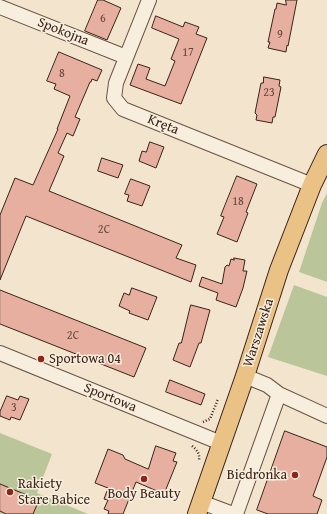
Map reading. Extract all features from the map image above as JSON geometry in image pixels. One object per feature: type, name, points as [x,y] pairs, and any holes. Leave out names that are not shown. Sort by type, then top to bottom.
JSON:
[{"type":"main road","name":"Warszawska","points":[[199,508],[245,376],[279,270],[312,185],[327,154]]},
{"type":"street","name":"Kręta","points":[[149,0],[116,83],[114,98],[123,109],[312,185]]},
{"type":"street","name":"Spokojna","points":[[0,7],[126,57]]},
{"type":"street","name":"Sportowa","points":[[0,353],[221,443]]},
{"type":"street","points":[[245,376],[267,385],[279,394],[327,416]]},
{"type":"street","points":[[236,514],[279,394]]},
{"type":"street","points":[[199,508],[233,514]]},
{"type":"path","points":[[187,444],[199,454],[197,466]]},
{"type":"green space","points":[[327,193],[327,282],[299,272],[322,203]]},
{"type":"green space","points":[[294,285],[327,297],[327,376],[268,357]]},
{"type":"green space","points":[[0,433],[52,454],[37,493],[88,514],[0,514]]},
{"type":"building","points":[[98,0],[103,0],[121,8],[107,40],[85,31]]},
{"type":"building","points":[[286,0],[297,0],[286,52],[268,48],[270,42],[268,42],[277,3],[286,5]]},
{"type":"building","points":[[156,16],[183,27],[185,22],[199,27],[196,34],[207,38],[181,104],[130,85],[138,64],[150,68],[146,79],[165,86],[175,61],[171,59],[179,39],[152,28]]},
{"type":"building","points":[[59,52],[102,70],[97,81],[92,79],[90,82],[75,117],[80,119],[73,136],[67,133],[58,153],[64,156],[49,191],[182,245],[176,258],[196,265],[191,282],[26,216],[0,280],[0,215],[15,178],[33,185],[58,129],[70,96],[54,89],[56,84],[47,81]]},
{"type":"building","points":[[264,77],[280,80],[279,86],[281,87],[275,117],[273,117],[272,123],[256,120],[257,115],[255,113],[261,83],[263,83]]},
{"type":"building","points":[[150,142],[164,147],[156,168],[139,161],[142,151],[146,152]]},
{"type":"building","points":[[102,158],[123,165],[118,178],[98,171]]},
{"type":"building","points":[[237,176],[257,184],[246,212],[248,213],[237,242],[217,234],[224,217],[221,216]]},
{"type":"building","points":[[131,179],[150,186],[142,206],[127,201],[129,195],[125,194]]},
{"type":"building","points":[[234,258],[245,260],[243,271],[247,271],[236,307],[216,300],[218,293],[199,286],[202,277],[222,284],[225,267],[227,265],[229,266],[231,259],[234,260]]},
{"type":"building","points":[[132,288],[157,297],[148,320],[129,313],[130,311],[119,306],[124,293],[129,295]]},
{"type":"building","points":[[0,290],[146,348],[134,377],[0,324]]},
{"type":"building","points":[[191,305],[210,310],[201,343],[199,343],[190,367],[173,360],[179,343],[181,343]]},
{"type":"building","points":[[170,380],[205,394],[201,405],[166,392]]},
{"type":"building","points":[[7,396],[18,400],[20,396],[29,399],[20,420],[11,417],[10,420],[0,416],[0,412]]},
{"type":"building","name":"Biedronka","points":[[285,431],[327,447],[327,457],[313,496],[322,500],[317,514],[268,514],[257,510]]},
{"type":"building","points":[[156,446],[176,453],[173,461],[177,462],[164,494],[136,482],[123,514],[108,514],[109,511],[104,509],[108,500],[104,499],[108,488],[95,483],[108,449],[123,455],[125,459],[148,469]]},
{"type":"building","name":"Rakiety Stare Babice","points":[[0,484],[39,500],[33,514],[6,514],[0,511]]},
{"type":"place","name":"Sportowa 04","points":[[41,359]]},
{"type":"place","name":"Biedronka","points":[[295,475]]},
{"type":"place","name":"Body Beauty","points":[[144,479]]},
{"type":"place","name":"Rakiety Stare Babice","points":[[10,492]]}]
